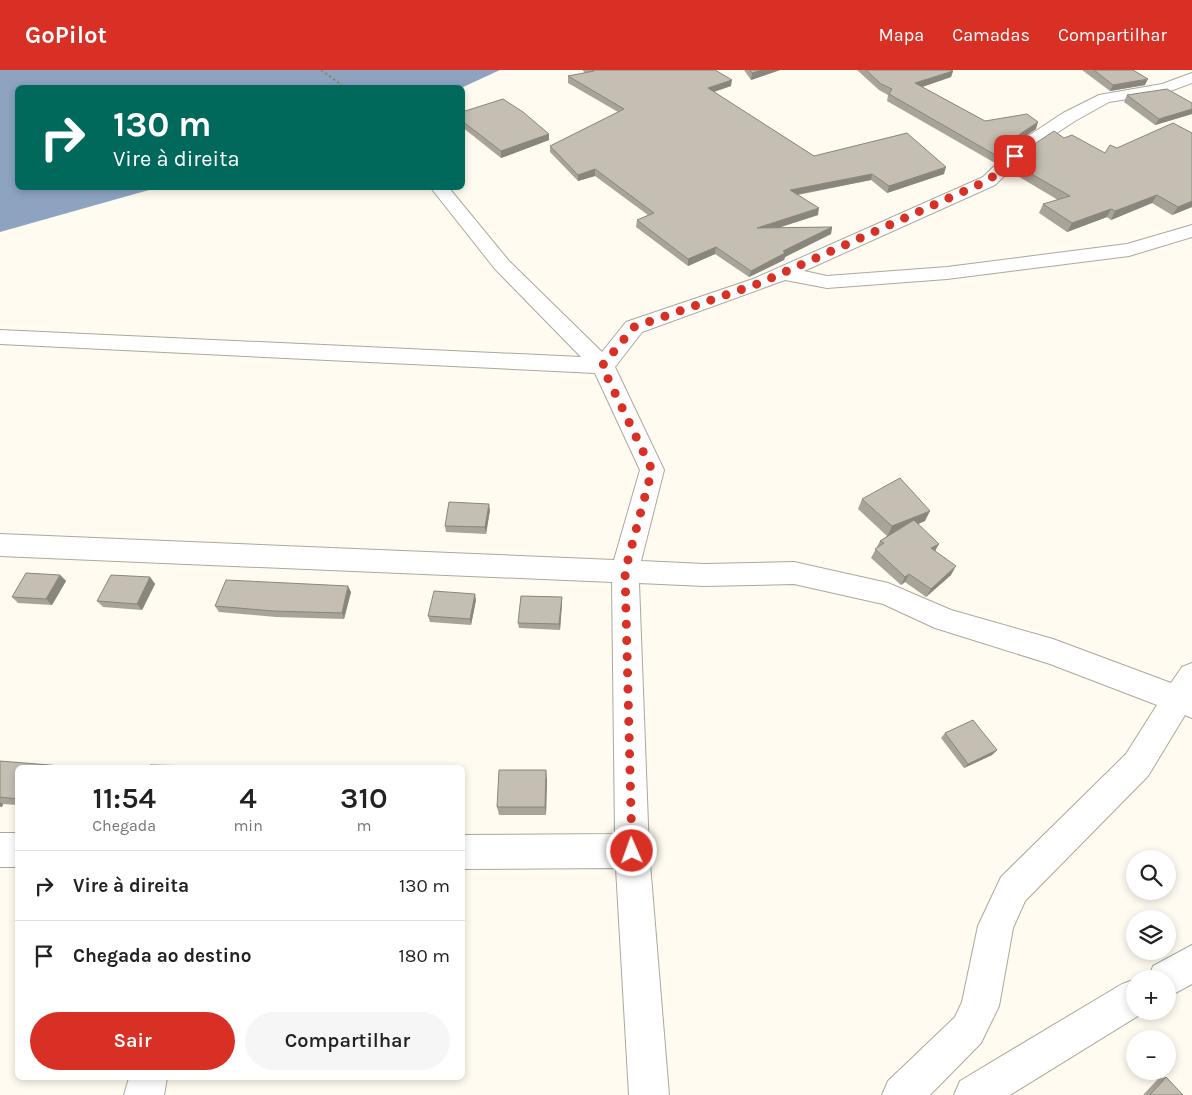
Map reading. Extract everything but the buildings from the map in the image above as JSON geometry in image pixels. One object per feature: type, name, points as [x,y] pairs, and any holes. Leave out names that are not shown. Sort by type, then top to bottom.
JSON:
[{"type":"street","points":[[1190,70],[1192,74]]},
{"type":"street","points":[[602,366],[634,327],[782,273],[989,180],[1025,146],[1069,117],[1106,98],[1165,88],[1192,78]]},
{"type":"street","points":[[442,190],[502,265],[602,366],[652,470],[625,571],[632,851],[649,1095]]},
{"type":"street","points":[[782,273],[827,282],[947,273],[1129,250],[1192,231]]},
{"type":"street","points":[[0,337],[602,366]]},
{"type":"street","points":[[0,545],[704,575],[794,573],[888,594],[945,620],[1188,693],[1137,765],[1013,889],[996,926],[980,1006],[968,1030],[902,1095]]},
{"type":"street","points":[[0,850],[15,850]]},
{"type":"street","points":[[465,852],[632,851]]},
{"type":"street","points":[[1176,973],[1192,963]]},
{"type":"street","points":[[974,1095],[1126,1002]]},
{"type":"street","points":[[144,1095],[148,1080]]},
{"type":"path","points":[[321,70],[342,85]]},
{"type":"water","points":[[0,70],[500,70],[465,86],[15,85],[15,190],[149,190],[0,232]]},
{"type":"route","points":[[632,851],[625,571],[652,470],[602,366],[634,327],[760,283],[816,258],[989,180],[1015,156]]}]
